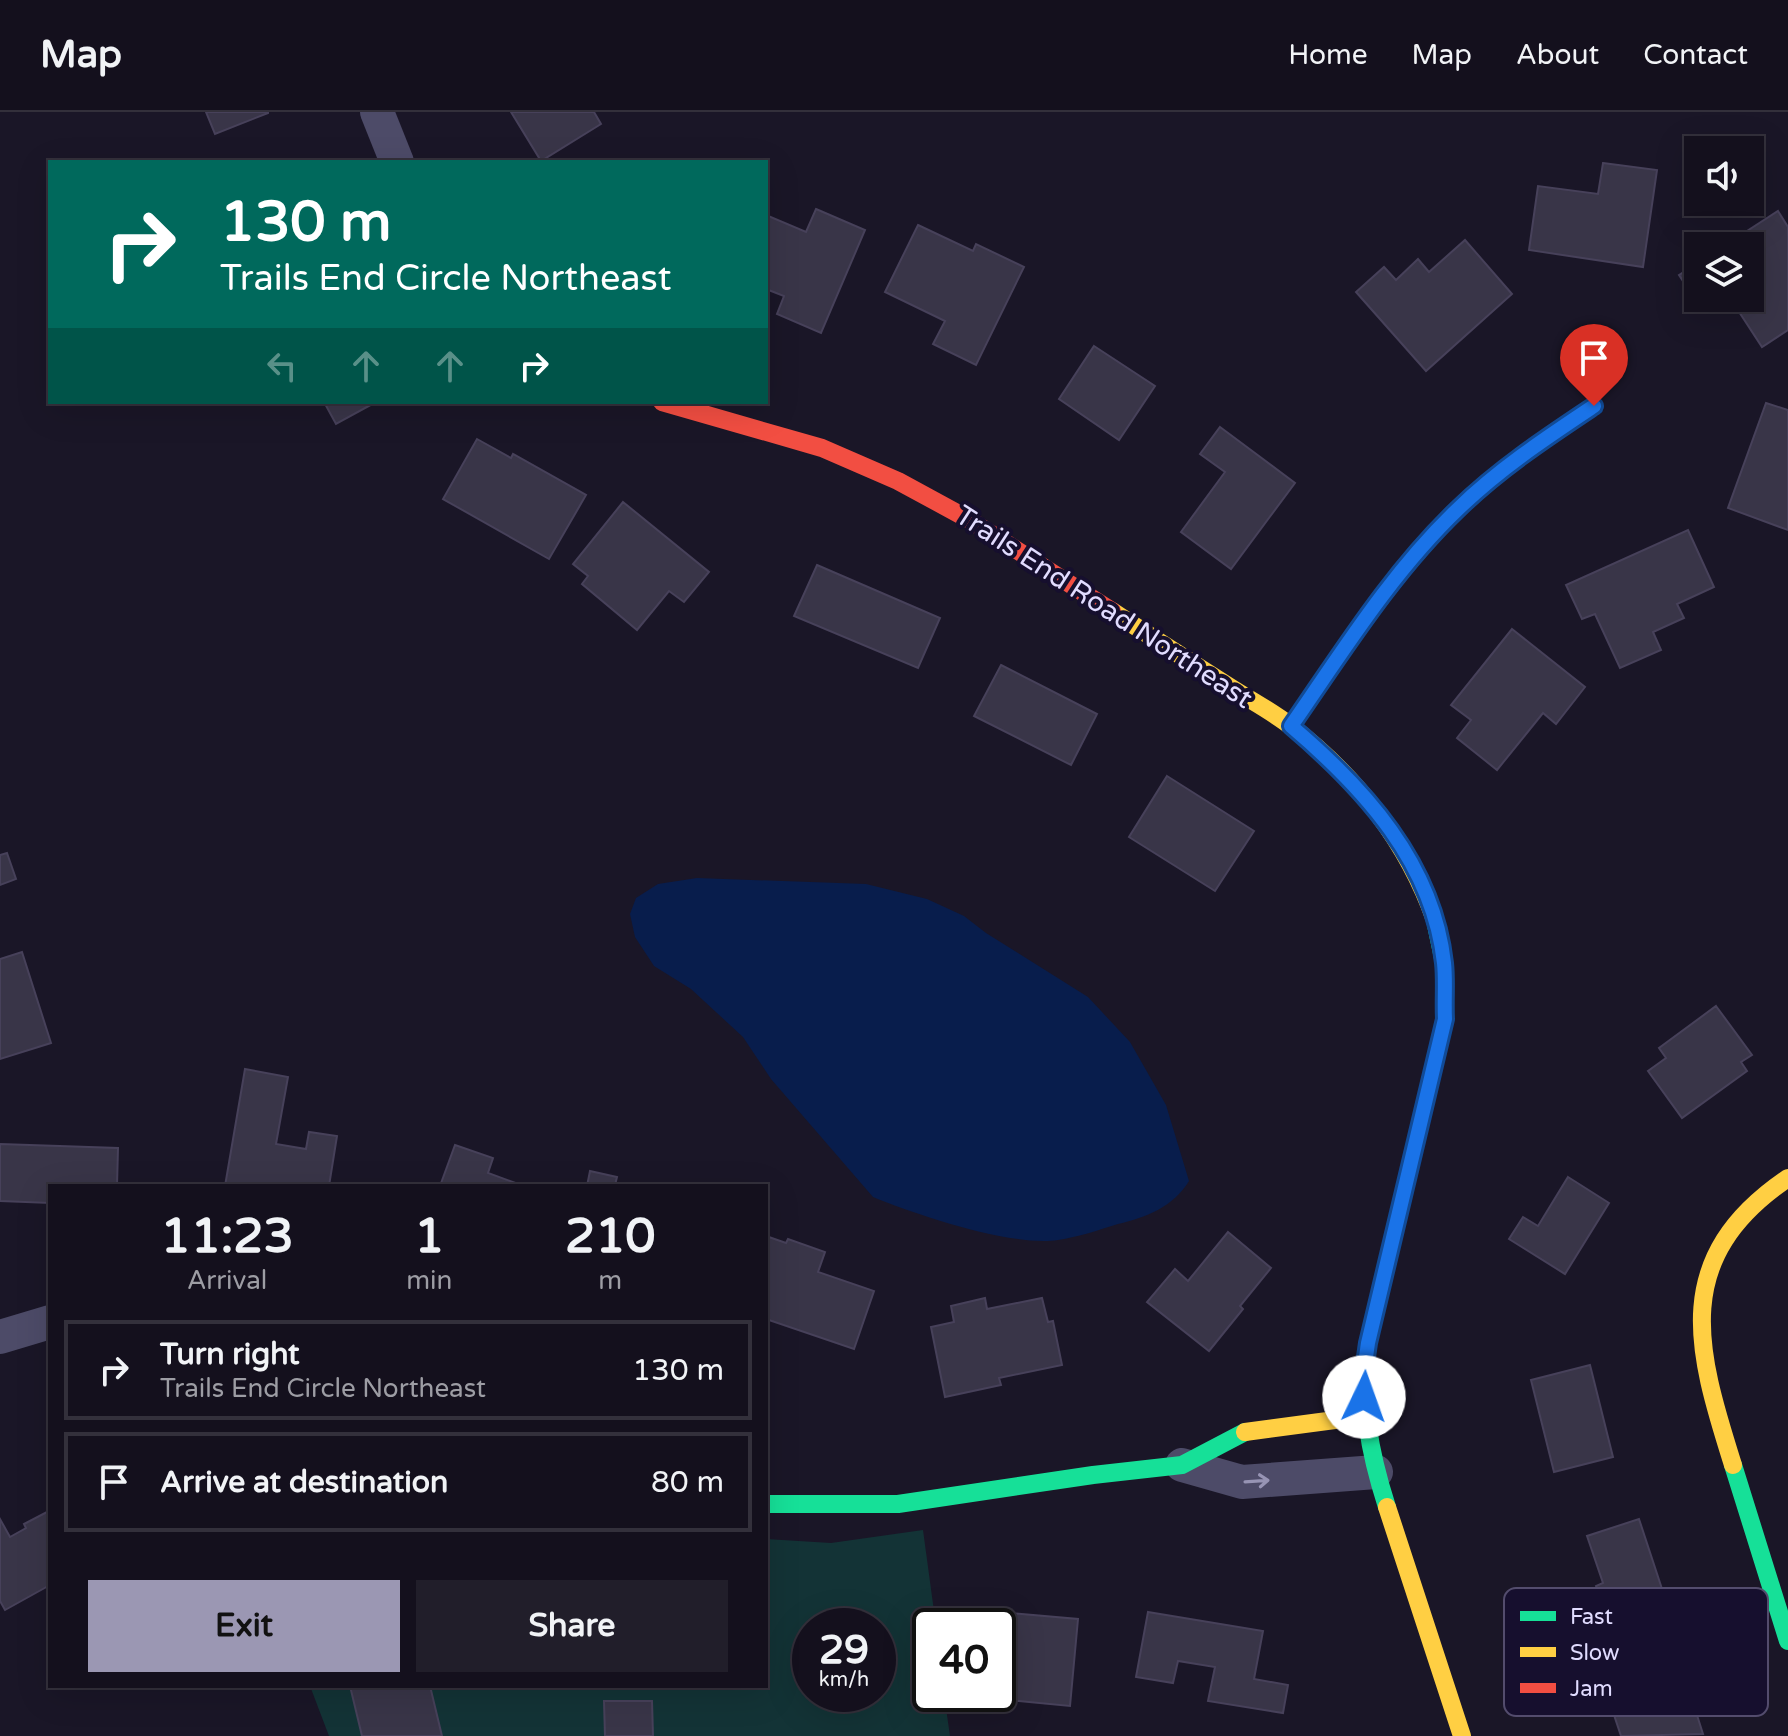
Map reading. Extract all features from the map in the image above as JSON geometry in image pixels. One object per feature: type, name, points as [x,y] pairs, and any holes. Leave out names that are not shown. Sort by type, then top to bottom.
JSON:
[{"type":"street","points":[[377,112],[396,160]]},
{"type":"street","name":"Trails End Road Northeast","points":[[669,404],[822,448],[898,481],[968,519],[1291,726],[1331,760],[1388,823],[1425,893],[1438,931],[1444,964],[1445,1019],[1368,1343],[1363,1378],[1365,1416],[1376,1472],[1462,1736]]},
{"type":"street","points":[[1291,726],[1376,603],[1412,558],[1458,509],[1519,456],[1594,406]]},
{"type":"street","points":[[1788,1178],[1739,1218],[1716,1253],[1702,1296],[1702,1347],[1713,1403],[1788,1641]]},
{"type":"street","points":[[0,1337],[48,1323]]},
{"type":"street","points":[[768,1504],[898,1504],[1182,1465],[1241,1433],[1365,1416]]},
{"type":"street","points":[[1182,1465],[1242,1482],[1376,1472]]},
{"type":"green space","points":[[923,1530],[934,1608],[912,1608],[912,1712],[947,1712],[950,1736],[329,1736],[311,1688],[768,1688],[768,1539],[831,1543]]},
{"type":"water","points":[[697,878],[866,884],[927,899],[964,916],[1088,997],[1130,1042],[1166,1105],[1189,1181],[1167,1204],[1139,1218],[1058,1240],[1039,1241],[991,1234],[873,1197],[771,1079],[743,1037],[691,989],[654,966],[635,937],[630,914],[636,898],[658,884]]},
{"type":"building","points":[[206,112],[268,112],[268,113],[215,134]]},
{"type":"building","points":[[511,112],[594,112],[601,124],[540,160]]},
{"type":"building","points":[[1603,163],[1657,170],[1643,267],[1529,250],[1538,186],[1598,194]]},
{"type":"building","points":[[816,209],[865,230],[821,333],[777,314],[784,296],[768,290],[768,216],[806,232]]},
{"type":"building","points":[[1778,211],[1788,227],[1788,330],[1762,347],[1739,312],[1764,312],[1764,232],[1746,232]]},
{"type":"building","points":[[918,225],[973,251],[976,244],[1024,267],[976,365],[933,344],[945,321],[885,292]]},
{"type":"building","points":[[1465,240],[1512,294],[1426,371],[1356,292],[1384,267],[1396,280],[1418,259],[1429,272]]},
{"type":"building","points":[[1094,346],[1155,386],[1119,440],[1059,399]]},
{"type":"building","points":[[1766,403],[1788,410],[1788,530],[1728,508]]},
{"type":"building","points":[[325,404],[372,404],[336,424]]},
{"type":"building","points":[[1220,427],[1295,483],[1231,569],[1181,532],[1225,472],[1200,454]]},
{"type":"building","points":[[477,439],[511,458],[513,454],[586,495],[549,559],[443,499]]},
{"type":"building","points":[[623,502],[709,572],[684,602],[669,591],[637,630],[582,584],[588,576],[573,564]]},
{"type":"building","points":[[1688,530],[1714,587],[1677,604],[1684,618],[1653,632],[1661,650],[1620,668],[1595,614],[1582,619],[1566,585]]},
{"type":"building","points":[[817,565],[940,618],[918,668],[794,616]]},
{"type":"building","points":[[1512,629],[1585,687],[1556,724],[1543,713],[1497,770],[1457,738],[1471,720],[1451,705]]},
{"type":"building","points":[[1001,665],[1097,714],[1071,765],[974,716]]},
{"type":"building","points":[[1167,776],[1254,831],[1215,891],[1129,837]]},
{"type":"building","points":[[7,853],[16,879],[0,885],[0,855]]},
{"type":"building","points":[[22,952],[51,1043],[0,1059],[0,959]]},
{"type":"building","points":[[1716,1006],[1752,1055],[1741,1062],[1747,1071],[1682,1118],[1648,1071],[1666,1058],[1659,1048]]},
{"type":"building","points":[[245,1069],[288,1077],[276,1144],[306,1149],[309,1132],[337,1136],[329,1184],[225,1184]]},
{"type":"building","points":[[0,1144],[118,1148],[117,1184],[48,1184],[48,1203],[0,1201]]},
{"type":"building","points":[[455,1145],[493,1158],[488,1173],[518,1184],[441,1184]]},
{"type":"building","points":[[590,1171],[617,1177],[615,1184],[587,1184]]},
{"type":"building","points":[[1568,1177],[1609,1203],[1565,1274],[1509,1239],[1523,1217],[1538,1226]]},
{"type":"building","points":[[1228,1232],[1271,1268],[1209,1351],[1147,1302],[1175,1269],[1188,1281]]},
{"type":"building","points":[[768,1237],[786,1243],[788,1239],[825,1252],[818,1272],[874,1291],[854,1349],[769,1320],[768,1323]]},
{"type":"building","points":[[985,1298],[987,1309],[1042,1298],[1048,1322],[1053,1321],[1062,1365],[999,1378],[1001,1385],[945,1397],[931,1327],[954,1322],[951,1306]]},
{"type":"building","points":[[1590,1365],[1613,1457],[1554,1472],[1531,1380]]},
{"type":"building","points":[[48,1512],[48,1586],[5,1610],[0,1601],[0,1519],[10,1537],[26,1528],[24,1524]]},
{"type":"building","points":[[1639,1519],[1662,1588],[1597,1588],[1603,1583],[1587,1536]]},
{"type":"building","points":[[1148,1612],[1263,1631],[1254,1679],[1288,1685],[1283,1713],[1208,1701],[1215,1667],[1178,1661],[1173,1683],[1136,1677]]},
{"type":"building","points":[[1016,1614],[1078,1619],[1070,1706],[1016,1701]]},
{"type":"building","points":[[350,1688],[430,1688],[442,1736],[362,1736]]},
{"type":"building","points":[[604,1701],[652,1701],[653,1736],[605,1736]]},
{"type":"building","points":[[1614,1716],[1697,1716],[1703,1734],[1621,1736]]},
{"type":"traffic: fast","points":[[1387,1507],[1368,1426],[1366,1365],[1368,1343],[1445,1019],[1444,963],[1435,920]]},
{"type":"traffic: fast","points":[[768,1504],[898,1504],[1182,1465],[1245,1432]]},
{"type":"traffic: fast","points":[[1733,1465],[1788,1641]]},
{"type":"traffic: slow","points":[[1291,726],[1369,613],[1434,534],[1490,481],[1594,406]]},
{"type":"traffic: slow","points":[[1112,611],[1277,716],[1338,767],[1395,838],[1435,920]]},
{"type":"traffic: slow","points":[[1733,1465],[1709,1382],[1702,1308],[1709,1273],[1724,1240],[1750,1209],[1788,1178]]},
{"type":"traffic: slow","points":[[1245,1432],[1365,1416]]},
{"type":"traffic: slow","points":[[1387,1507],[1462,1736]]},
{"type":"traffic: jam","points":[[669,404],[822,448],[898,481],[968,519],[1112,611]]},
{"type":"route","points":[[1364,1397],[1363,1378],[1368,1343],[1445,1019],[1444,964],[1438,931],[1425,893],[1388,823],[1364,793],[1291,726],[1376,603],[1412,558],[1458,509],[1519,456],[1594,406]]}]
